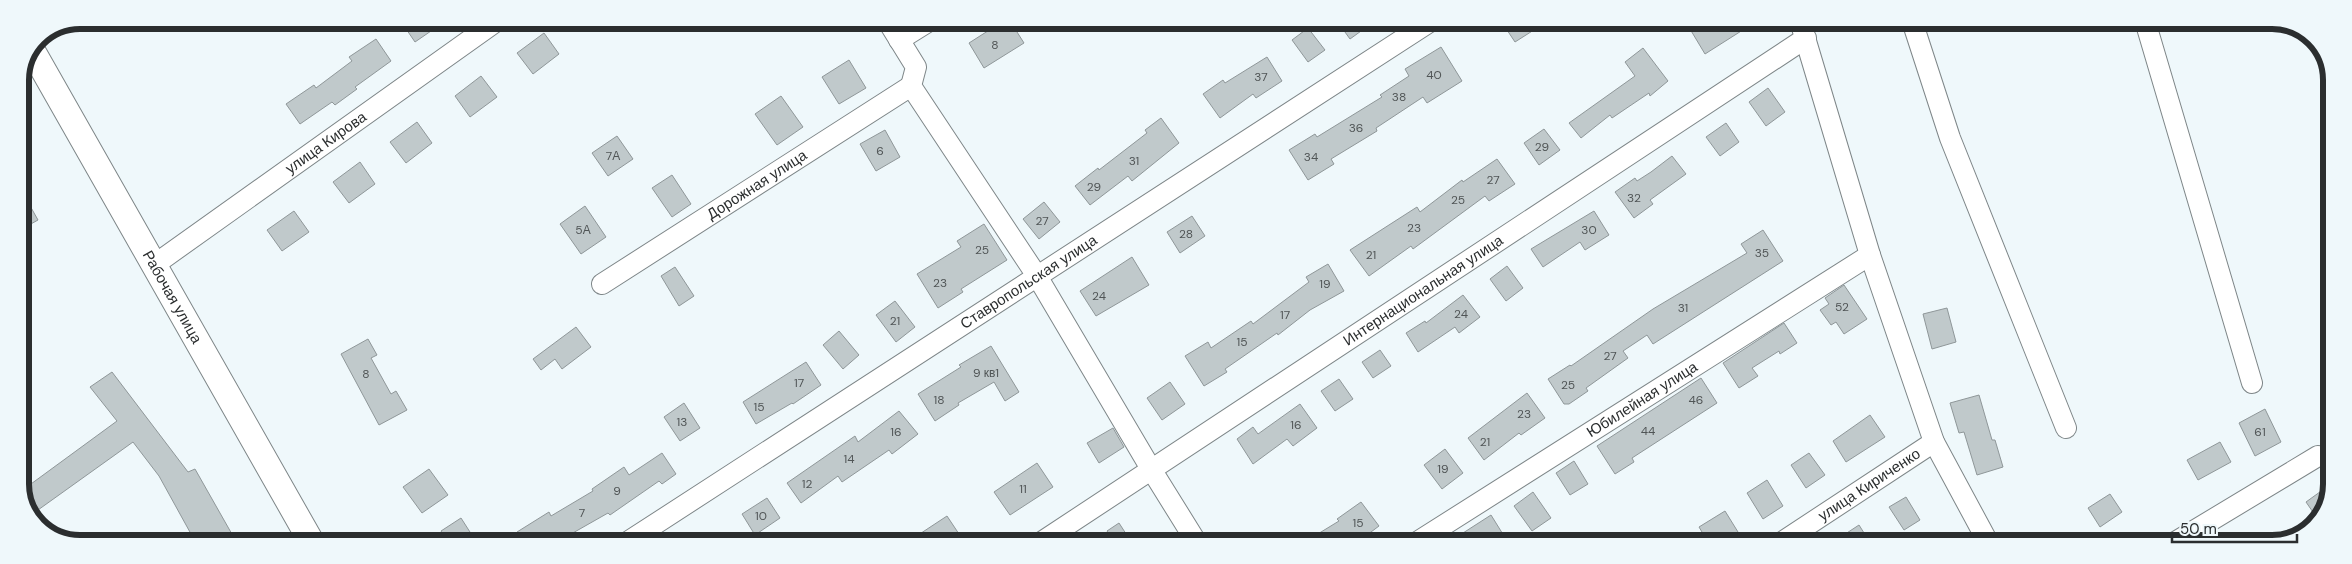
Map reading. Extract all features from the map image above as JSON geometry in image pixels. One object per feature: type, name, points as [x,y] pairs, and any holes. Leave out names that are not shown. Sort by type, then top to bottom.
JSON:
[{"type":"street","name":"улица Кирова","points":[[154,265],[485,29]]},
{"type":"street","points":[[892,29],[916,67],[911,86],[1037,276],[1192,535]]},
{"type":"street","points":[[899,40],[917,29]]},
{"type":"street","name":"Ставропольская улица","points":[[638,535],[1420,29]]},
{"type":"street","points":[[1803,29],[1870,255],[1934,442],[1984,535]]},
{"type":"street","name":"Интернациональная улица","points":[[1052,535],[1803,29]]},
{"type":"street","points":[[1915,29],[1950,138],[2066,428]]},
{"type":"street","points":[[2147,29],[2252,383]]},
{"type":"street","name":"Рабочая улица","points":[[35,55],[307,535]]},
{"type":"street","name":"Дорожная улица","points":[[602,284],[911,86]]},
{"type":"street","name":"Юбилейная улица","points":[[1428,535],[1870,255]]},
{"type":"street","name":"улица Кириченко","points":[[1793,535],[1934,442]]},
{"type":"street","points":[[2187,535],[2318,456]]},
{"type":"building","points":[[406,29],[434,29],[415,42]]},
{"type":"building","points":[[991,29],[1015,29],[1024,43],[984,68],[969,43]]},
{"type":"building","points":[[1309,29],[1325,50],[1308,62],[1292,40]]},
{"type":"building","points":[[1343,29],[1364,29],[1350,39]]},
{"type":"building","points":[[1506,29],[1535,29],[1515,42]]},
{"type":"building","points":[[1690,29],[1744,29],[1705,54]]},
{"type":"building","points":[[544,33],[559,54],[533,74],[517,53]]},
{"type":"building","points":[[376,39],[391,61],[355,87],[357,89],[335,105],[332,102],[300,124],[286,104],[314,85],[316,88],[352,61],[349,57]]},
{"type":"building","points":[[1441,47],[1462,81],[1427,103],[1423,97],[1376,128],[1377,131],[1331,159],[1334,164],[1308,180],[1289,150],[1315,134],[1317,137],[1382,97],[1380,95],[1409,76],[1405,69]]},
{"type":"building","points":[[1643,48],[1668,81],[1650,96],[1649,93],[1612,118],[1610,115],[1581,138],[1569,123],[1635,76],[1625,62]]},
{"type":"building","points":[[1267,57],[1282,81],[1256,98],[1253,94],[1220,118],[1203,94],[1223,80],[1225,83]]},
{"type":"building","points":[[849,60],[866,88],[839,104],[822,77]]},
{"type":"building","points":[[481,76],[497,97],[470,117],[455,96]]},
{"type":"building","points":[[1768,88],[1785,112],[1766,126],[1749,102]]},
{"type":"building","points":[[781,96],[803,127],[777,145],[755,114]]},
{"type":"building","points":[[1161,118],[1179,143],[1132,181],[1128,176],[1090,205],[1075,186],[1147,133],[1145,130]]},
{"type":"building","points":[[417,122],[432,143],[406,163],[390,142]]},
{"type":"building","points":[[1726,123],[1739,142],[1720,156],[1706,137]]},
{"type":"building","points":[[1544,129],[1560,150],[1539,165],[1524,143]]},
{"type":"building","points":[[885,130],[900,157],[876,171],[860,144]]},
{"type":"building","points":[[617,136],[633,159],[608,176],[592,153]]},
{"type":"building","points":[[1672,156],[1686,174],[1650,200],[1653,204],[1634,218],[1615,192],[1635,178],[1637,181]]},
{"type":"building","points":[[1497,159],[1515,184],[1489,201],[1485,196],[1413,249],[1411,246],[1369,276],[1350,250],[1417,207],[1420,212],[1462,180],[1463,182]]},
{"type":"building","points":[[360,162],[375,184],[349,203],[333,182]]},
{"type":"building","points":[[672,175],[691,204],[672,217],[652,188]]},
{"type":"building","points":[[1044,202],[1060,222],[1039,239],[1023,219]]},
{"type":"building","points":[[29,204],[38,220],[29,225]]},
{"type":"building","points":[[585,206],[606,237],[581,254],[560,224]]},
{"type":"building","points":[[294,211],[309,232],[282,251],[267,230]]},
{"type":"building","points":[[1594,211],[1609,235],[1585,250],[1580,242],[1543,267],[1531,249]]},
{"type":"building","points":[[1192,216],[1205,236],[1180,253],[1167,232]]},
{"type":"building","points":[[984,224],[1007,260],[961,289],[963,292],[938,308],[917,274],[961,247],[957,241]]},
{"type":"building","points":[[1763,230],[1783,261],[1653,344],[1647,335],[1623,351],[1628,358],[1586,388],[1588,391],[1569,404],[1564,404],[1548,379],[1571,366],[1653,309],[1747,253],[1741,244]]},
{"type":"building","points":[[1132,257],[1149,285],[1096,316],[1080,291]]},
{"type":"building","points":[[1328,264],[1344,291],[1310,310],[1278,335],[1277,333],[1225,369],[1227,372],[1204,386],[1185,356],[1208,342],[1211,348],[1251,321],[1253,324],[1309,282],[1306,277]]},
{"type":"building","points":[[1507,266],[1523,288],[1506,301],[1490,279]]},
{"type":"building","points":[[675,267],[694,296],[679,306],[661,276]]},
{"type":"building","points":[[1844,285],[1867,319],[1844,334],[1836,322],[1831,325],[1820,310],[1829,304],[1825,298]]},
{"type":"building","points":[[1463,295],[1480,317],[1459,333],[1455,327],[1418,352],[1406,333],[1425,321],[1426,323]]},
{"type":"building","points":[[895,301],[915,327],[896,342],[876,315]]},
{"type":"building","points":[[1947,308],[1956,342],[1932,349],[1923,314]]},
{"type":"building","points":[[1784,323],[1797,343],[1780,354],[1779,351],[1752,368],[1758,376],[1739,388],[1723,363]]},
{"type":"building","points":[[576,327],[591,347],[562,369],[555,359],[541,370],[533,359]]},
{"type":"building","points":[[839,331],[859,355],[843,369],[823,345]]},
{"type":"building","points":[[368,339],[377,355],[371,358],[391,394],[396,391],[407,410],[379,425],[341,354]]},
{"type":"building","points":[[991,346],[1019,392],[1005,401],[994,382],[958,403],[959,405],[935,421],[918,394],[961,367],[959,365]]},
{"type":"building","points":[[1380,350],[1391,366],[1373,378],[1362,362]]},
{"type":"building","points":[[806,362],[821,385],[793,404],[756,424],[743,402]]},
{"type":"building","points":[[112,372],[188,472],[195,469],[232,535],[192,535],[159,476],[133,442],[36,511],[29,485],[117,421],[90,387]]},
{"type":"building","points":[[1701,378],[1717,403],[1632,458],[1634,462],[1615,474],[1597,446]]},
{"type":"building","points":[[1339,379],[1353,399],[1335,411],[1321,391]]},
{"type":"building","points":[[1170,382],[1185,404],[1162,420],[1147,398]]},
{"type":"building","points":[[1527,393],[1545,418],[1521,435],[1519,433],[1484,460],[1468,438]]},
{"type":"building","points":[[1979,395],[1992,440],[1995,440],[2003,467],[1977,475],[1964,432],[1959,433],[1950,403]]},
{"type":"building","points":[[684,403],[700,428],[680,441],[664,417]]},
{"type":"building","points":[[1300,404],[1317,428],[1293,446],[1287,439],[1253,464],[1237,439],[1253,427],[1258,434]]},
{"type":"building","points":[[2265,409],[2281,442],[2255,456],[2239,423]]},
{"type":"building","points":[[899,411],[918,434],[892,454],[889,450],[842,482],[838,476],[801,503],[787,483],[855,436],[858,442]]},
{"type":"building","points":[[1870,415],[1885,437],[1846,462],[1833,441]]},
{"type":"building","points":[[1113,428],[1124,447],[1099,463],[1087,443]]},
{"type":"building","points":[[2220,442],[2231,462],[2198,480],[2187,460]]},
{"type":"building","points":[[1445,449],[1463,473],[1442,489],[1424,465]]},
{"type":"building","points":[[662,453],[676,474],[662,484],[659,481],[610,515],[608,513],[569,535],[519,535],[517,532],[549,512],[551,516],[593,491],[592,489],[624,467],[629,475]]},
{"type":"building","points":[[1809,453],[1825,475],[1806,488],[1791,465]]},
{"type":"building","points":[[1574,461],[1588,484],[1570,495],[1556,473]]},
{"type":"building","points":[[1037,463],[1053,487],[1010,515],[994,492]]},
{"type":"building","points":[[429,469],[448,495],[422,513],[403,487]]},
{"type":"building","points":[[1767,480],[1783,506],[1763,519],[1747,493]]},
{"type":"building","points":[[2322,490],[2314,514],[2306,502]]},
{"type":"building","points":[[1533,492],[1551,518],[1532,531],[1514,506]]},
{"type":"building","points":[[2110,494],[2122,512],[2100,527],[2088,508]]},
{"type":"building","points":[[1906,497],[1920,520],[1904,530],[1889,507]]},
{"type":"building","points":[[767,498],[780,518],[755,535],[742,514]]},
{"type":"building","points":[[1361,502],[1379,526],[1367,535],[1316,535],[1339,521],[1337,519]]},
{"type":"building","points":[[1725,511],[1738,532],[1734,535],[1697,535],[1702,532],[1699,527]]},
{"type":"building","points":[[1491,515],[1503,535],[1464,535],[1463,533]]},
{"type":"building","points":[[947,516],[960,535],[918,535]]},
{"type":"building","points":[[461,518],[472,535],[444,535],[441,531]]},
{"type":"building","points":[[1119,523],[1127,535],[1110,535],[1107,531]]},
{"type":"building","points":[[1859,525],[1865,535],[1844,535]]}]
